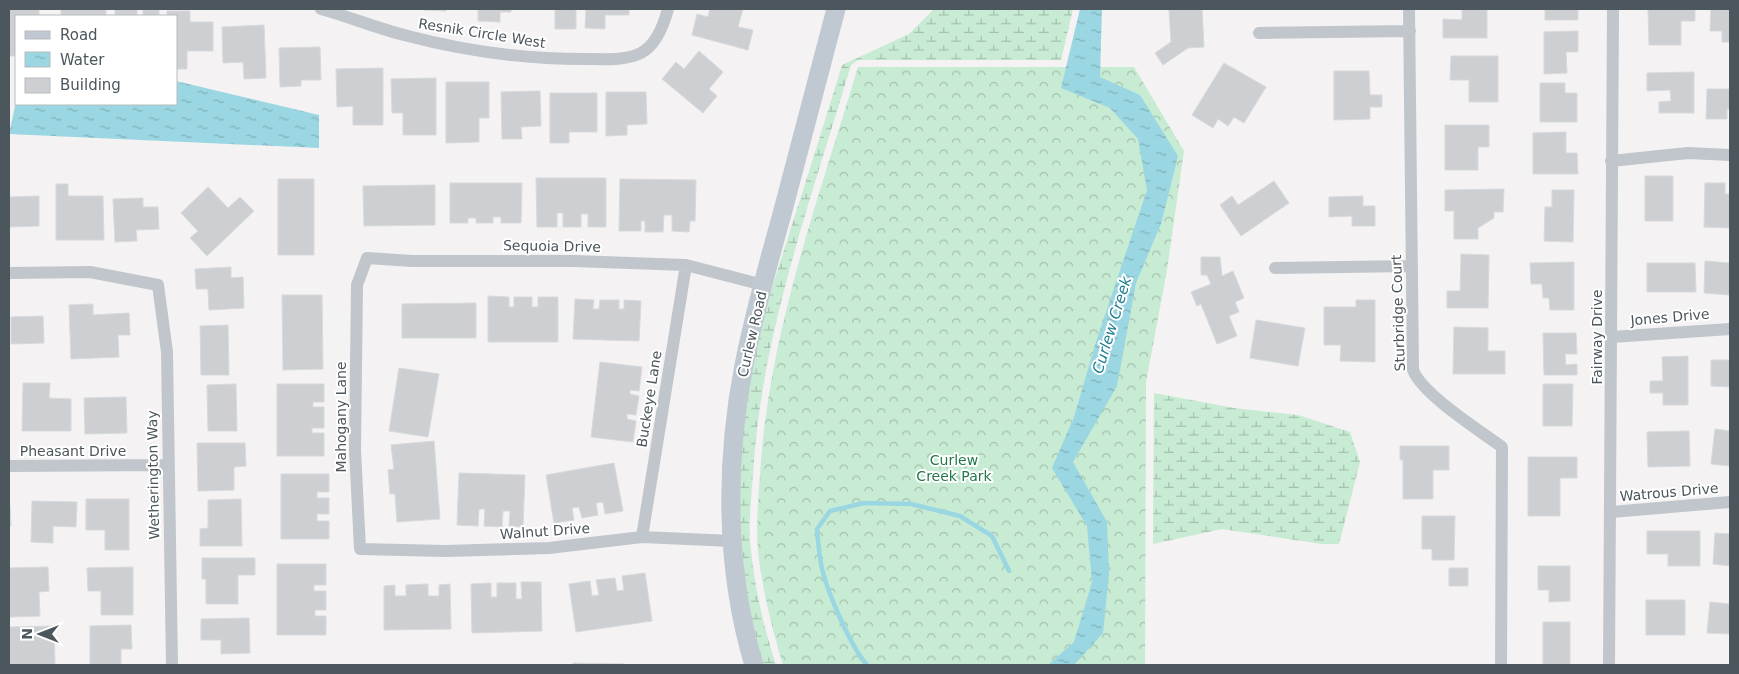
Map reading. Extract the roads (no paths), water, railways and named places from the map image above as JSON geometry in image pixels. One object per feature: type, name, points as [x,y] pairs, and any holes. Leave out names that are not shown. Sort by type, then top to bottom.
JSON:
[{"type":"main road","name":"Curlew Road","points":[[754,665],[743,618],[732,540],[732,455],[736,411],[744,364],[763,285],[836,9]]},
{"type":"street","name":"Resnik Circle West","points":[[321,9],[407,36],[462,48],[549,59],[613,59],[642,53],[657,36],[665,22],[668,9]]},
{"type":"street","name":"Sturbridge Court","points":[[1409,9],[1413,370],[1415,377],[1429,392],[1502,447],[1501,665]]},
{"type":"street","name":"Fairway Drive","points":[[1609,665],[1613,9]]},
{"type":"street","points":[[1259,33],[1410,31]]},
{"type":"street","points":[[1611,161],[1688,153],[1730,154]]},
{"type":"street","name":"Sequoia Drive","points":[[357,285],[367,258],[412,261],[574,261],[686,265],[763,285]]},
{"type":"street","name":"Buckeye Lane","points":[[642,537],[686,265]]},
{"type":"street","points":[[1275,268],[1411,266]]},
{"type":"street","name":"Wetherington Way","points":[[9,273],[90,272],[158,285],[167,352],[172,665]]},
{"type":"street","name":"Mahogany Lane","points":[[357,285],[355,450],[360,549]]},
{"type":"street","name":"Jones Drive","points":[[1612,337],[1730,329]]},
{"type":"street","name":"Pheasant Drive","points":[[9,466],[168,465]]},
{"type":"street","name":"Watrous Drive","points":[[1611,512],[1730,502]]},
{"type":"street","name":"Walnut Drive","points":[[360,549],[445,551],[549,548],[642,537],[732,540]]},
{"type":"water","name":"Curlew Creek","points":[[1080,9],[1102,9],[1100,77],[1140,95],[1178,156],[1161,224],[1136,283],[1117,386],[1073,462],[1107,522],[1109,574],[1103,633],[1074,665],[1048,665],[1074,642],[1092,582],[1087,526],[1052,468],[1074,417],[1095,345],[1147,190],[1138,139],[1110,108],[1061,88]]},
{"type":"water","points":[[178,81],[319,115],[319,148],[9,134],[15,105],[178,105]]},
{"type":"waterway","points":[[867,665],[853,645],[840,617],[828,588],[821,564],[817,529],[830,511],[864,503],[911,504],[960,516],[992,536],[1009,571]]},
{"type":"park label","name":"Curlew Creek Park","points":[[954,468]]}]
